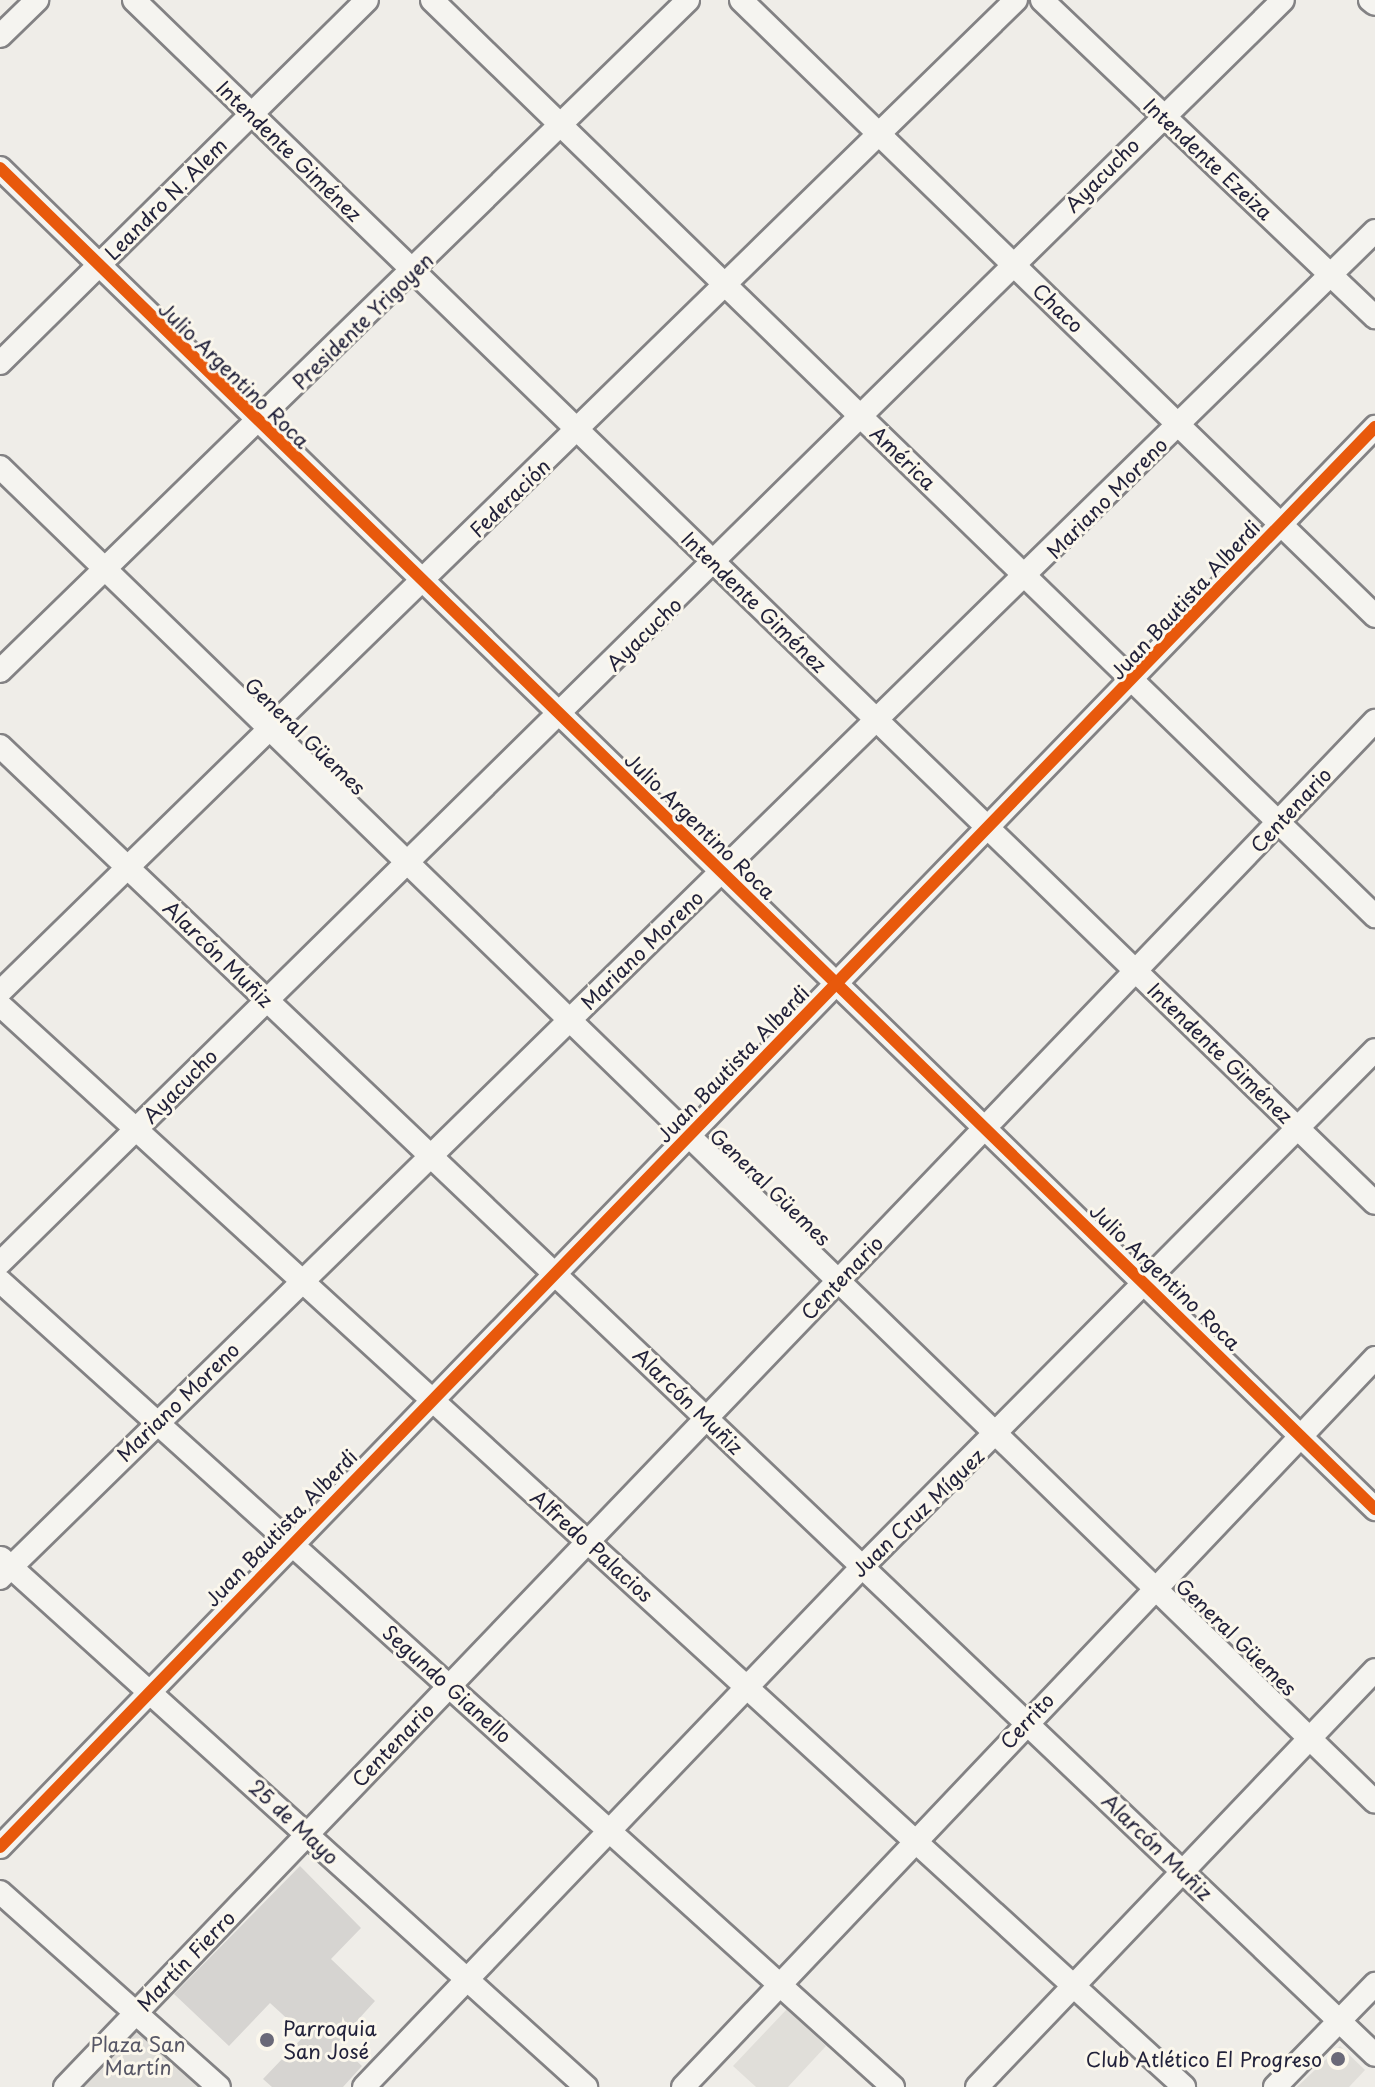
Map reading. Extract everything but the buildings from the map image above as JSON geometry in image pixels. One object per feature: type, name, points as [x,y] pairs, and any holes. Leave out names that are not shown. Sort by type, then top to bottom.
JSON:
[{"type":"street","points":[[0,36],[37,0]]},
{"type":"street","name":"Intendente Giménez","points":[[134,0],[1375,1203]]},
{"type":"street","name":"Leandro N. Alem","points":[[0,363],[367,0]]},
{"type":"street","name":"América","points":[[432,0],[1375,916]]},
{"type":"street","name":"Presidente Yrigoyen","points":[[0,671],[415,272],[688,0]]},
{"type":"street","name":"Chaco","points":[[741,0],[1375,616]]},
{"type":"street","name":"Federación","points":[[0,992],[126,866],[728,288],[1016,0]]},
{"type":"street","name":"Intendente Ezeiza","points":[[1042,0],[1375,317]]},
{"type":"street","name":"Ayacucho","points":[[0,1263],[265,999],[716,565],[1161,115],[1283,0]]},
{"type":"street","points":[[1370,0],[1375,4]]},
{"type":"street","name":"Julio Argentino Roca","points":[[0,168],[96,268],[1375,1509]]},
{"type":"street","name":"Mariano Moreno","points":[[4,1567],[157,1423],[428,1154],[1027,579],[1329,273],[1375,231]]},
{"type":"street","name":"Juan Bautista Alberdi","points":[[0,1847],[553,1272],[691,1138],[1135,683],[1375,427]]},
{"type":"street","name":"General Güemes","points":[[0,467],[1375,1802]]},
{"type":"street","name":"Centenario","points":[[308,1834],[588,1542],[704,1416],[839,1283],[983,1128],[1375,721]]},
{"type":"street","name":"Alarcón Muñiz","points":[[0,746],[1375,2055]]},
{"type":"street","name":"Alfredo Palacios","points":[[0,1005],[1184,2087]]},
{"type":"street","name":"Juan Cruz Míguez","points":[[364,2087],[862,1567],[997,1436],[1143,1283],[1375,1050]]},
{"type":"street","name":"Segundo Gianello","points":[[0,1281],[893,2087]]},
{"type":"street","name":"Cerrito","points":[[683,2087],[916,1842],[1025,1722],[1375,1358]]},
{"type":"street","name":"25 de Mayo","points":[[4,1567],[151,1691],[586,2087]]},
{"type":"street","points":[[977,2087],[1375,1670]]},
{"type":"street","name":"Martín Fierro","points":[[65,2087],[308,1834]]},
{"type":"street","points":[[0,1892],[219,2087]]},
{"type":"street","points":[[1275,2087],[1375,1984]]},
{"type":"green space","points":[[787,2009],[826,2046],[788,2087],[756,2087],[733,2066]]},
{"type":"green space","name":"Plaza San Martín","points":[[137,2012],[219,2087],[65,2087]]},
{"type":"green space","name":"Club Atlético El Progreso","points":[[1340,2046],[1365,2070],[1349,2087],[1297,2087]]},
{"type":"cycle path","points":[[0,168],[1375,1509]]},
{"type":"cycle path","points":[[0,1847],[1375,427]]},
{"type":"place","name":"Parroquia San José","points":[[267,2040]]},
{"type":"place","name":"Club Atlético El Progreso","points":[[1338,2059]]}]
